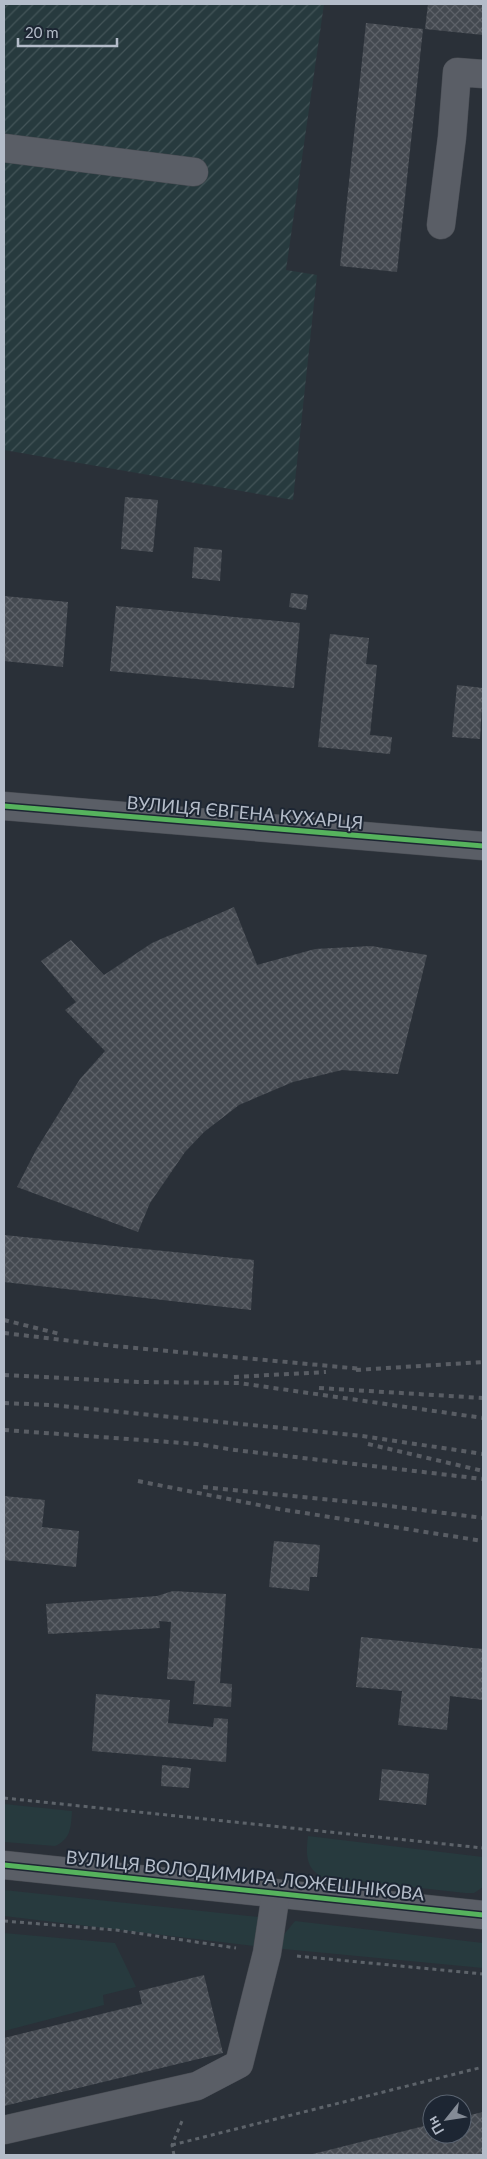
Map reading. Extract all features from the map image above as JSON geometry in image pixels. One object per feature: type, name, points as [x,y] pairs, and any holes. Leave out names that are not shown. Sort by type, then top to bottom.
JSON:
[{"type":"street","points":[[441,225],[452,138],[457,72],[483,74]]},
{"type":"street","points":[[4,148],[194,172]]},
{"type":"street","name":"ВУЛИЦЯ ЄВГЕНА КУХАРЦЯ","points":[[4,806],[483,846]]},
{"type":"street","name":"ВУЛИЦЯ ВОЛОДИМИРА ЛОЖЕШНІКОВА","points":[[4,1865],[483,1915]]},
{"type":"street","points":[[4,2130],[197,2086],[239,2064],[267,1953],[276,1894]]},
{"type":"path","points":[[4,1798],[483,1848]]},
{"type":"path","points":[[172,2145],[483,2067]]},
{"type":"green space","points":[[4,4],[324,4],[286,270],[317,275],[293,500],[4,450]]},
{"type":"green space","points":[[4,1804],[72,1811],[69,1832],[64,1840],[55,1846],[4,1842]]},
{"type":"green space","points":[[308,1836],[483,1857],[483,1887],[474,1893],[465,1893],[322,1877],[312,1869],[308,1860]]},
{"type":"green space","points":[[4,1890],[259,1917],[254,1946],[4,1916]]},
{"type":"green space","points":[[295,1921],[483,1943],[483,1968],[273,1948]]},
{"type":"green space","points":[[4,1933],[115,1943],[136,1987],[103,1995],[104,2005],[4,2031]]},
{"type":"building","points":[[428,4],[483,4],[483,35],[425,29]]},
{"type":"building","points":[[366,23],[423,29],[397,272],[340,266]]},
{"type":"building","points":[[125,497],[158,500],[153,552],[121,549]]},
{"type":"building","points":[[194,547],[222,550],[220,581],[192,578]]},
{"type":"building","points":[[291,593],[308,595],[306,610],[289,607]]},
{"type":"building","points":[[4,596],[68,602],[63,667],[4,661]]},
{"type":"building","points":[[116,606],[300,623],[294,688],[110,671]]},
{"type":"building","points":[[330,634],[369,638],[366,664],[377,665],[370,735],[392,737],[390,754],[318,747]]},
{"type":"building","points":[[457,685],[483,688],[480,739],[452,737]]},
{"type":"building","points":[[234,907],[257,965],[315,949],[371,946],[427,955],[398,1074],[342,1070],[293,1082],[239,1105],[204,1132],[185,1152],[150,1203],[138,1232],[17,1187],[36,1150],[80,1079],[105,1051],[65,1010],[76,1002],[41,961],[71,940],[104,975],[152,943]]},
{"type":"building","points":[[4,1235],[254,1260],[251,1310],[4,1282]]},
{"type":"building","points":[[4,1496],[45,1500],[42,1527],[79,1531],[76,1567],[4,1560]]},
{"type":"building","points":[[274,1541],[320,1545],[317,1577],[310,1577],[309,1591],[269,1587]]},
{"type":"building","points":[[173,1591],[226,1594],[220,1683],[232,1684],[231,1707],[193,1704],[195,1681],[167,1679],[171,1622],[159,1621],[160,1628],[48,1634],[46,1604],[157,1596]]},
{"type":"building","points":[[361,1637],[483,1649],[483,1700],[450,1696],[447,1730],[398,1725],[402,1691],[356,1687]]},
{"type":"building","points":[[96,1694],[170,1700],[168,1723],[213,1727],[214,1718],[228,1719],[226,1762],[92,1751]]},
{"type":"building","points":[[162,1765],[191,1768],[189,1788],[161,1786]]},
{"type":"building","points":[[382,1769],[429,1774],[426,1805],[379,1800]]},
{"type":"building","points":[[204,1975],[223,2053],[4,2106],[4,2038],[142,2004],[139,1991]]},
{"type":"building","points":[[483,2112],[483,2155],[309,2155],[422,2127],[422,2144],[472,2144],[472,2115]]},
{"type":"railway","points":[[4,1320],[60,1334]]},
{"type":"railway","points":[[4,1333],[114,1346],[362,1369]]},
{"type":"railway","points":[[356,1370],[483,1362]]},
{"type":"railway","points":[[234,1377],[326,1372]]},
{"type":"railway","points":[[4,1375],[138,1382],[239,1383],[483,1418]]},
{"type":"railway","points":[[319,1388],[483,1398]]},
{"type":"railway","points":[[4,1403],[51,1405],[362,1436],[483,1454]]},
{"type":"railway","points":[[4,1430],[197,1444],[483,1479]]},
{"type":"railway","points":[[368,1444],[483,1471]]},
{"type":"railway","points":[[138,1481],[279,1509],[483,1541]]},
{"type":"railway","points":[[203,1487],[382,1505],[483,1518]]},
{"type":"cycle path","points":[[4,806],[483,846]]},
{"type":"cycle path","points":[[4,1865],[483,1915]]}]
